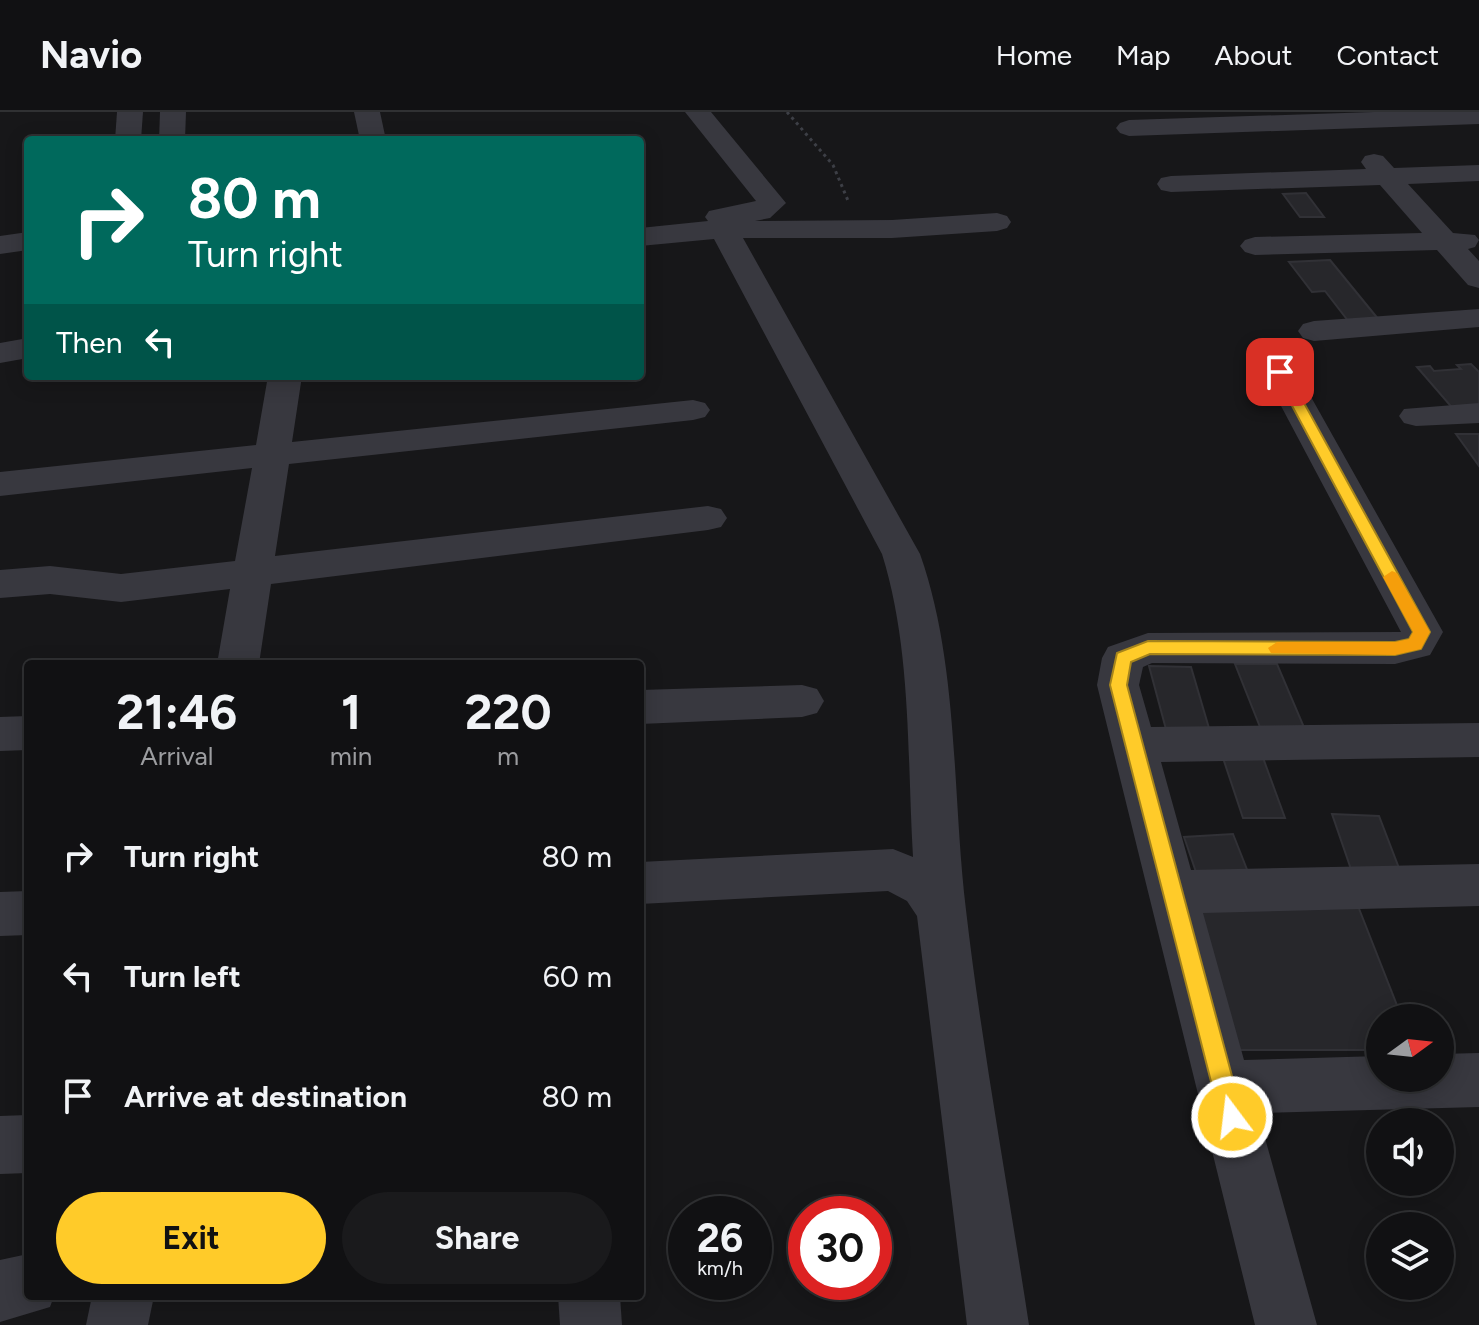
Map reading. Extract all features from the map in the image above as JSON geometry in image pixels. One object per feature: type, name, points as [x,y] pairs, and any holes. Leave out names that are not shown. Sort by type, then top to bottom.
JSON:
[{"type":"street","points":[[128,136],[130,112]]},
{"type":"street","points":[[172,136],[173,112]]},
{"type":"street","points":[[367,112],[372,136]]},
{"type":"street","points":[[648,236],[690,223],[760,212],[772,203],[698,112]]},
{"type":"street","points":[[1332,116],[1479,279]]},
{"type":"street","points":[[1129,128],[1332,116],[1479,116]]},
{"type":"street","points":[[1171,184],[1479,173]]},
{"type":"street","points":[[648,236],[724,230],[950,227],[997,222]]},
{"type":"street","points":[[724,230],[901,554],[912,587],[924,672],[941,910],[998,1325]]},
{"type":"street","points":[[1255,246],[1479,241]]},
{"type":"street","points":[[0,245],[24,242]]},
{"type":"street","points":[[0,269],[24,266]]},
{"type":"street","points":[[1314,331],[1479,318]]},
{"type":"street","points":[[0,353],[24,349]]},
{"type":"street","points":[[1280,372],[1422,632],[1415,644],[1395,649],[1148,648],[1123,658],[1118,685],[1286,1325]]},
{"type":"street","points":[[239,660],[284,380]]},
{"type":"street","points":[[0,484],[693,410]]},
{"type":"street","points":[[1416,416],[1479,413]]},
{"type":"street","points":[[0,584],[50,580],[121,588],[708,518]]},
{"type":"street","points":[[644,707],[802,701]]},
{"type":"street","points":[[0,734],[24,733]]},
{"type":"street","points":[[1134,745],[1479,740]]},
{"type":"street","points":[[644,883],[893,870],[924,886],[941,910]]},
{"type":"street","points":[[1173,892],[1479,885]]},
{"type":"street","points":[[0,914],[24,913]]},
{"type":"street","points":[[1224,1087],[1479,1080]]},
{"type":"street","points":[[0,1145],[24,1144]]},
{"type":"street","points":[[0,1291],[24,1286]]},
{"type":"street","points":[[117,1325],[122,1300]]},
{"type":"street","points":[[589,1300],[591,1325]]},
{"type":"path","points":[[787,112],[833,165],[848,196],[851,229]]},
{"type":"building","points":[[1306,193],[1324,217],[1300,217],[1283,194]]},
{"type":"building","points":[[1330,260],[1379,320],[1349,322],[1325,291],[1312,292],[1289,262]]},
{"type":"building","points":[[1471,364],[1479,372],[1479,409],[1455,411],[1417,367],[1430,366],[1434,371],[1461,369],[1457,365]]},
{"type":"building","points":[[1456,434],[1479,434],[1479,466]]},
{"type":"building","points":[[1235,664],[1277,664],[1306,732],[1262,732]]},
{"type":"building","points":[[1149,666],[1191,667],[1211,735],[1167,733]]},
{"type":"building","points":[[1222,755],[1262,755],[1285,818],[1243,818]]},
{"type":"building","points":[[1332,814],[1379,816],[1402,876],[1353,875]]},
{"type":"building","points":[[1233,834],[1248,872],[1197,875],[1184,837]]},
{"type":"building","points":[[1194,896],[1354,896],[1396,1004],[1366,1004],[1366,1050],[1239,1050]]},
{"type":"slow traffic","points":[[1277,648],[1395,649],[1415,644],[1422,632],[1392,577]]},
{"type":"route","points":[[1232,1117],[1118,685],[1123,658],[1148,648],[1395,649],[1415,644],[1422,632],[1280,372]]}]
